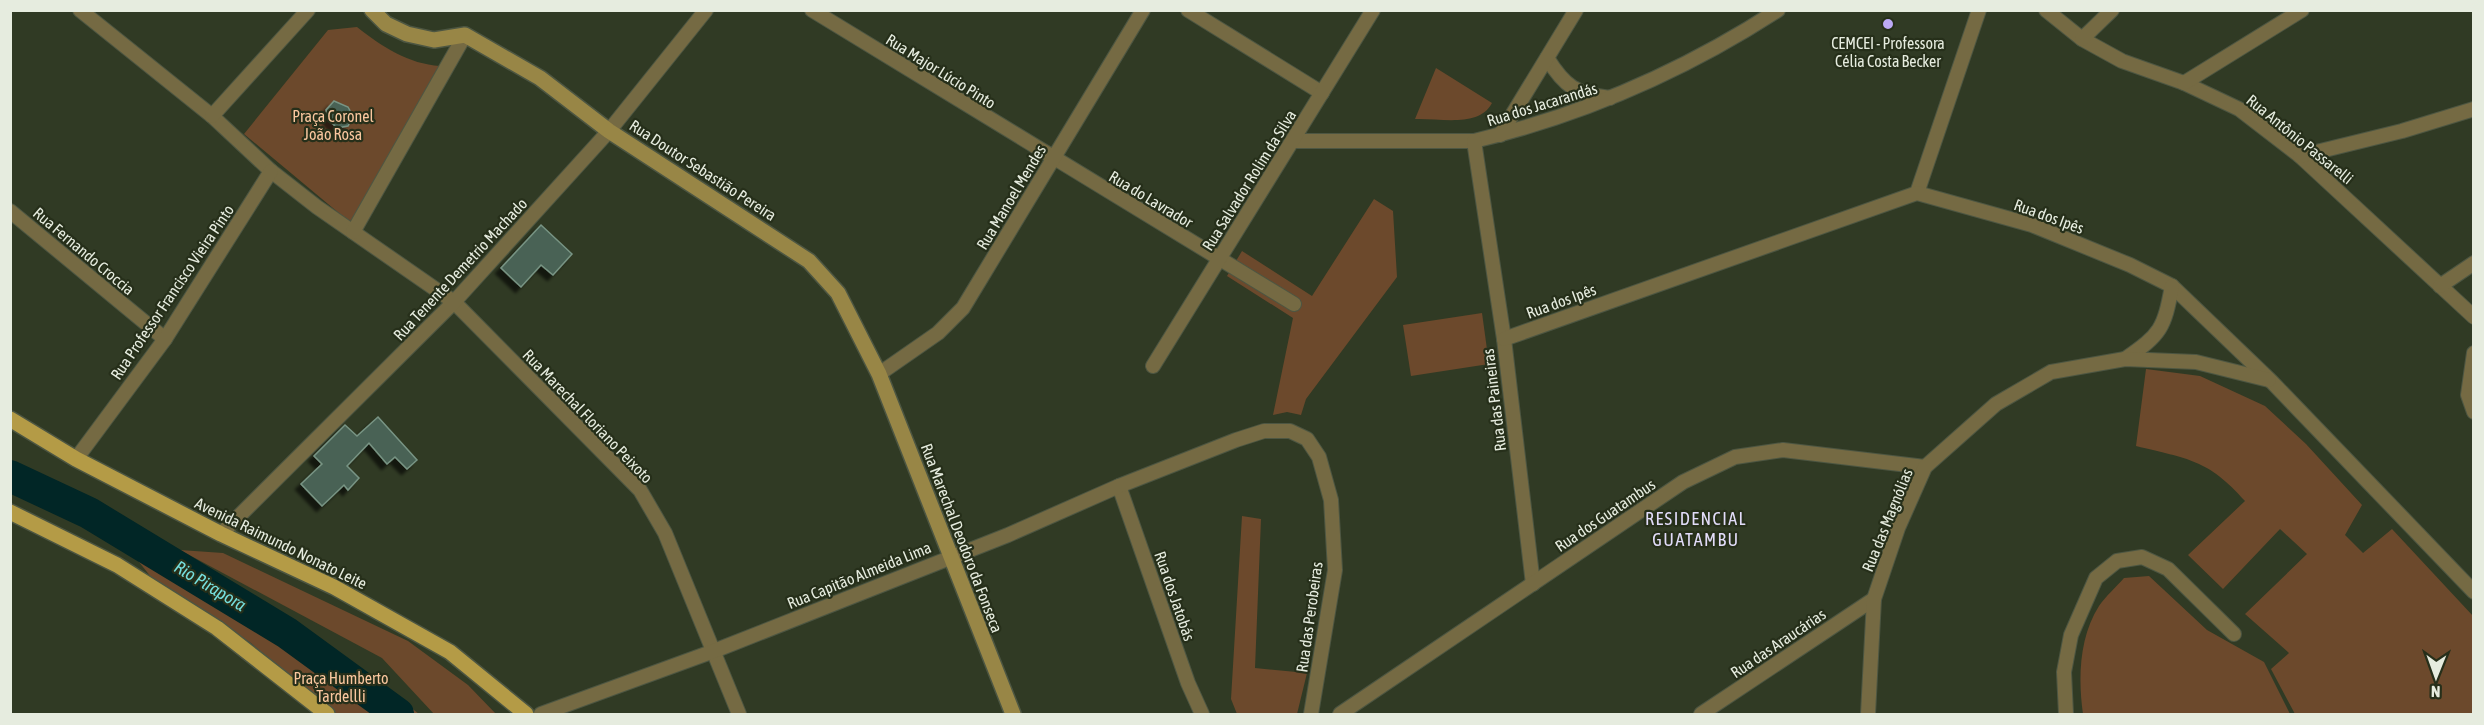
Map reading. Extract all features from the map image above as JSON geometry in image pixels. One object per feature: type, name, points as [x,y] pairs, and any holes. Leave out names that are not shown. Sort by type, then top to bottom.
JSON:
[{"type":"main road","name":"Avenida Raimundo Nonato Leite","points":[[10,419],[76,459],[221,534],[334,587],[450,652],[526,714]]},
{"type":"main road","points":[[10,512],[137,577],[216,628],[327,714]]},
{"type":"street","points":[[80,10],[212,116],[272,171],[353,232],[465,35]]},
{"type":"street","points":[[212,116],[308,10]]},
{"type":"street","points":[[372,10],[386,24],[407,34],[434,40],[465,35]]},
{"type":"street","name":"Rua Tenente Demetrio Machado","points":[[221,534],[454,302],[609,131],[706,10]]},
{"type":"street","name":"Rua Major Lúcio Pinto","points":[[812,10],[1053,159]]},
{"type":"street","name":"Rua Manoel Mendes","points":[[879,374],[938,333],[963,308],[1143,10]]},
{"type":"street","points":[[1188,10],[1322,93]]},
{"type":"street","name":"Rua Salvador Rolim da Silva","points":[[1153,366],[1373,10]]},
{"type":"street","points":[[1500,135],[1576,10]]},
{"type":"street","name":"Rua dos Jacarandás","points":[[1293,141],[1474,141],[1500,135],[1615,98],[1721,47],[1778,10]]},
{"type":"street","points":[[1917,193],[1979,10]]},
{"type":"street","name":"Rua Antônio Passarelli","points":[[2046,10],[2082,39],[2122,61],[2184,83],[2239,109],[2300,156],[2474,317]]},
{"type":"street","points":[[2082,39],[2112,10]]},
{"type":"street","points":[[2184,83],[2302,10]]},
{"type":"street","name":"Rua Doutor Sebastião Pereira","points":[[465,35],[540,78],[609,131],[809,261],[838,293],[879,374]]},
{"type":"street","points":[[1547,58],[1559,77],[1574,90],[1615,98]]},
{"type":"street","points":[[2300,156],[2402,131],[2474,109]]},
{"type":"street","name":"Rua das Paineiras","points":[[1474,141],[1504,339],[1533,584]]},
{"type":"street","name":"Rua do Lavrador","points":[[1053,159],[1294,304]]},
{"type":"street","name":"Rua Professor Francisco Vieira Pinto","points":[[76,459],[165,339],[272,171]]},
{"type":"street","name":"Rua dos Ipês","points":[[1504,339],[1917,193],[2032,225],[2130,265],[2172,286],[2271,381],[2474,592]]},
{"type":"street","name":"Rua Fernando Croccia","points":[[10,211],[165,339]]},
{"type":"street","name":"Rua Marechal Floriano Peixoto","points":[[353,232],[454,302],[640,490],[665,533],[739,714]]},
{"type":"street","points":[[2440,286],[2474,263]]},
{"type":"street","points":[[2125,359],[2154,339],[2166,319],[2172,286]]},
{"type":"street","points":[[2474,353],[2468,395],[2474,412]]},
{"type":"street","name":"Rua das Magnólias","points":[[1868,714],[1874,599],[1898,528],[1925,467],[1996,404],[2051,372],[2125,359],[2196,362],[2271,381]]},
{"type":"street","name":"Rua Marechal Deodoro da Fonseca","points":[[879,374],[1013,714]]},
{"type":"street","name":"Rua Capitão Almeida Lima","points":[[541,714],[714,651],[1008,535],[1119,486],[1236,440],[1264,431],[1290,431]]},
{"type":"street","name":"Rua das Perobeiras","points":[[1290,431],[1307,439],[1319,457],[1331,500],[1335,570],[1311,714]]},
{"type":"street","name":"Rua dos Guatambus","points":[[1340,714],[1683,482],[1735,457],[1783,450],[1925,467]]},
{"type":"street","name":"Rua dos Jatobás","points":[[1119,486],[1188,683],[1202,714]]},
{"type":"street","points":[[2066,714],[2064,672],[2071,635],[2096,578],[2117,561],[2142,557],[2168,569],[2234,634]]},
{"type":"street","name":"Rua das Araucárias","points":[[1701,714],[1874,599]]},
{"type":"green space","name":"Praça Coronel João Rosa","points":[[357,27],[396,53],[417,62],[440,66],[352,224],[244,134],[328,30]]},
{"type":"green space","points":[[1436,68],[1492,103],[1486,111],[1469,119],[1415,119]]},
{"type":"green space","points":[[1374,199],[1393,211],[1397,277],[1306,399],[1301,415],[1287,412],[1273,415],[1293,318],[1227,276],[1242,251],[1312,296]]},
{"type":"green space","points":[[1482,313],[1489,364],[1411,376],[1403,325]]},
{"type":"green space","points":[[2146,369],[2200,376],[2265,406],[2306,444],[2362,505],[2345,535],[2363,553],[2392,529],[2473,616],[2473,714],[2295,714],[2271,669],[2289,653],[2245,614],[2307,554],[2280,529],[2223,589],[2188,555],[2245,501],[2232,487],[2208,469],[2184,458],[2136,446]]},
{"type":"green space","points":[[1242,516],[1261,519],[1255,668],[1307,673],[1297,714],[1237,714],[1231,699]]},
{"type":"green space","name":"Praça Humberto Tardellli","points":[[127,547],[226,586],[370,675],[419,714],[331,714],[251,643],[151,577]]},
{"type":"green space","points":[[180,550],[223,553],[408,641],[468,685],[496,714],[434,714],[382,658]]},
{"type":"green space","points":[[2149,576],[2207,630],[2264,662],[2290,714],[2083,714],[2082,658],[2092,618],[2102,602],[2124,578]]},
{"type":"building","points":[[334,101],[348,107],[353,116],[348,126],[337,128],[329,120],[326,110]]},
{"type":"building","points":[[541,225],[572,254],[553,275],[541,265],[521,287],[501,268]]},
{"type":"building","points":[[378,417],[417,460],[407,469],[395,457],[387,464],[369,443],[347,466],[359,478],[348,490],[344,485],[322,506],[301,484],[322,464],[314,456],[345,425],[357,436]]},
{"type":"waterway","name":"Rio Pirapora","points":[[10,476],[89,513],[287,633],[398,714]]},
{"type":"place","name":"CEMCEI - Professora Célia Costa Becker","points":[[1888,24]]},
{"type":"district","name":"RESIDENCIAL GUATAMBU","points":[[1696,529]]}]
